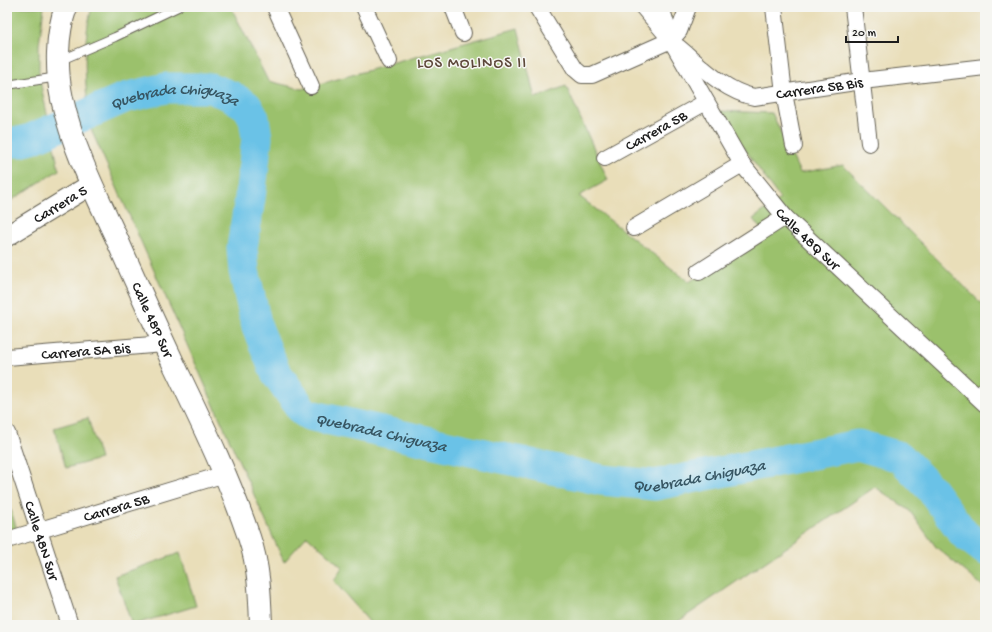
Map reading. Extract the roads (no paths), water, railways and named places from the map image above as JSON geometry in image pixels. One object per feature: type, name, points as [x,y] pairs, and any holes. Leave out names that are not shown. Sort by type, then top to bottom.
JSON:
[{"type":"main road","name":"Calle 48P Sur","points":[[65,9],[59,69],[62,98],[74,143],[164,344],[225,474],[250,538],[256,560],[259,582],[261,625]]},
{"type":"street","points":[[274,7],[311,86]]},
{"type":"street","points":[[364,7],[389,61]]},
{"type":"street","points":[[453,7],[463,33]]},
{"type":"street","points":[[537,7],[575,69],[582,75],[592,75],[671,40],[679,31],[688,7]]},
{"type":"street","name":"Calle 48Q Sur","points":[[643,7],[671,40],[742,164],[785,217],[980,400]]},
{"type":"street","name":"Calle 48Q Sur","points":[[661,7],[671,40]]},
{"type":"street","points":[[774,7],[784,93],[794,146]]},
{"type":"street","points":[[853,7],[869,143]]},
{"type":"street","name":"Carrera 5B Bis","points":[[671,40],[717,79],[742,95],[754,97],[862,81],[985,67]]},
{"type":"street","name":"Carrera 5B","points":[[605,158],[706,102]]},
{"type":"street","points":[[634,228],[742,164]]},
{"type":"street","name":"Carrera 5","points":[[7,236],[92,184]]},
{"type":"street","points":[[699,272],[785,217]]},
{"type":"street","name":"Carrera 5A Bis","points":[[7,357],[164,344]]},
{"type":"street","name":"Calle 48N Sur","points":[[7,432],[70,625]]},
{"type":"street","name":"Carrera 5B","points":[[7,540],[225,474]]},
{"type":"lane","points":[[7,85],[59,69],[115,37],[178,7]]},
{"type":"lane","points":[[980,400],[985,384]]},
{"type":"waterway","name":"Quebrada Chiguaza","points":[[7,142],[20,142],[31,139],[124,98],[166,88],[210,88],[231,96],[247,106],[254,118],[257,138],[242,248],[244,271],[257,327],[275,371],[303,411],[309,415],[602,480],[655,485],[858,445],[900,457],[931,489],[964,534],[985,550]]},
{"type":"district","name":"LOS MOLINOS II","points":[[472,61]]}]
